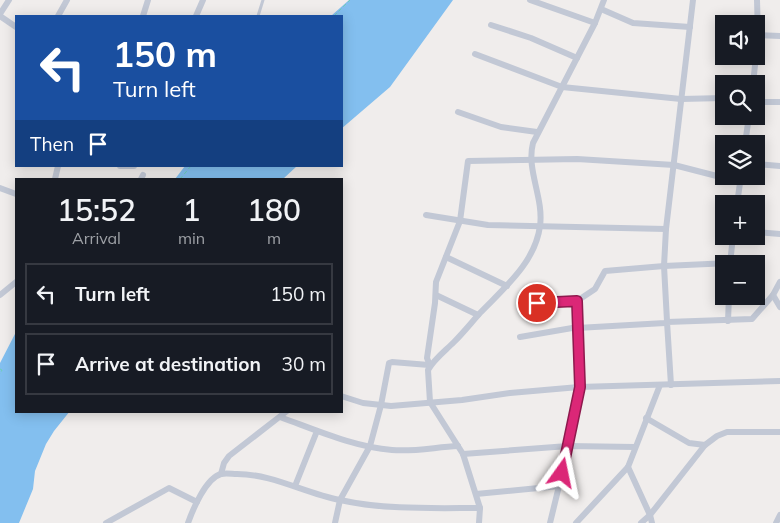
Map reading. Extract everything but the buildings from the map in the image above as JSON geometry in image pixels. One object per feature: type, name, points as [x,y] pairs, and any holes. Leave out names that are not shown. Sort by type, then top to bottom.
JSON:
[{"type":"street","points":[[9,0],[0,15],[15,26]]},
{"type":"street","points":[[59,15],[67,0]]},
{"type":"street","points":[[143,15],[148,0]]},
{"type":"street","points":[[196,15],[203,0]]},
{"type":"street","points":[[530,0],[595,23]]},
{"type":"street","points":[[479,523],[480,508],[463,454],[430,402],[427,372],[430,365],[524,266],[530,254],[540,226],[539,204],[530,153],[537,132],[595,23],[604,0]]},
{"type":"street","points":[[671,385],[664,266],[666,229],[693,0]]},
{"type":"street","points":[[757,0],[757,15]]},
{"type":"street","points":[[601,9],[633,24],[690,27]]},
{"type":"street","points":[[491,25],[531,38],[577,58]]},
{"type":"street","points":[[765,35],[780,36]]},
{"type":"street","points":[[475,54],[562,87],[681,99],[715,98]]},
{"type":"street","points":[[765,102],[780,102]]},
{"type":"street","points":[[458,112],[501,127],[537,132]]},
{"type":"street","points":[[430,365],[427,358],[436,295],[436,282],[460,221],[468,162],[577,159],[674,165],[715,174]]},
{"type":"street","points":[[765,165],[780,166]]},
{"type":"street","points":[[0,188],[15,194]]},
{"type":"street","points":[[426,215],[488,225],[666,229]]},
{"type":"street","points":[[765,233],[780,234]]},
{"type":"street","points":[[446,257],[506,286]]},
{"type":"street","points":[[537,303],[577,301],[595,290],[605,270],[715,264]]},
{"type":"street","points":[[520,337],[578,327],[728,321],[754,318],[773,295],[780,282]]},
{"type":"street","points":[[0,295],[15,283]]},
{"type":"street","points":[[436,295],[478,315]]},
{"type":"street","points":[[773,295],[780,307]]},
{"type":"street","points":[[550,523],[580,387],[577,301]]},
{"type":"street","points":[[728,321],[729,305]]},
{"type":"street","points":[[335,523],[340,500],[370,446],[382,405],[390,362],[430,365]]},
{"type":"street","points":[[343,397],[363,403],[391,406],[580,387],[780,381]]},
{"type":"street","points":[[576,523],[628,467],[660,385]]},
{"type":"street","points":[[221,474],[224,463],[229,456],[285,413]]},
{"type":"street","points":[[280,417],[370,446],[401,450],[458,446]]},
{"type":"street","points":[[646,418],[689,443],[705,444]]},
{"type":"street","points":[[295,486],[317,430]]},
{"type":"street","points":[[641,523],[650,515],[705,444],[717,436],[727,432],[780,432]]},
{"type":"street","points":[[463,454],[568,446],[636,447]]},
{"type":"street","points":[[628,467],[652,523]]},
{"type":"street","points":[[188,523],[193,507],[209,483],[221,474],[263,476],[340,500],[369,505],[480,508]]},
{"type":"street","points":[[476,494],[559,486]]},
{"type":"street","points":[[106,523],[170,488],[197,502]]},
{"type":"street","points":[[776,523],[780,515]]},
{"type":"street","points":[[583,516],[586,523]]},
{"type":"lane","points":[[258,15],[263,0]]},
{"type":"path","points":[[335,15],[350,0]]},
{"type":"path","points":[[181,178],[190,167]]},
{"type":"path","points":[[0,369],[2,370],[0,374]]},
{"type":"water","points":[[349,0],[453,0],[390,87],[343,127],[343,15],[332,15]]},
{"type":"water","points":[[184,167],[296,167],[284,178],[176,178]]},
{"type":"water","points":[[15,334],[15,413],[68,413],[46,444],[35,471],[33,489],[19,523],[0,523],[0,363]]},
{"type":"route","points":[[537,303],[577,301],[580,387],[562,473]]}]
